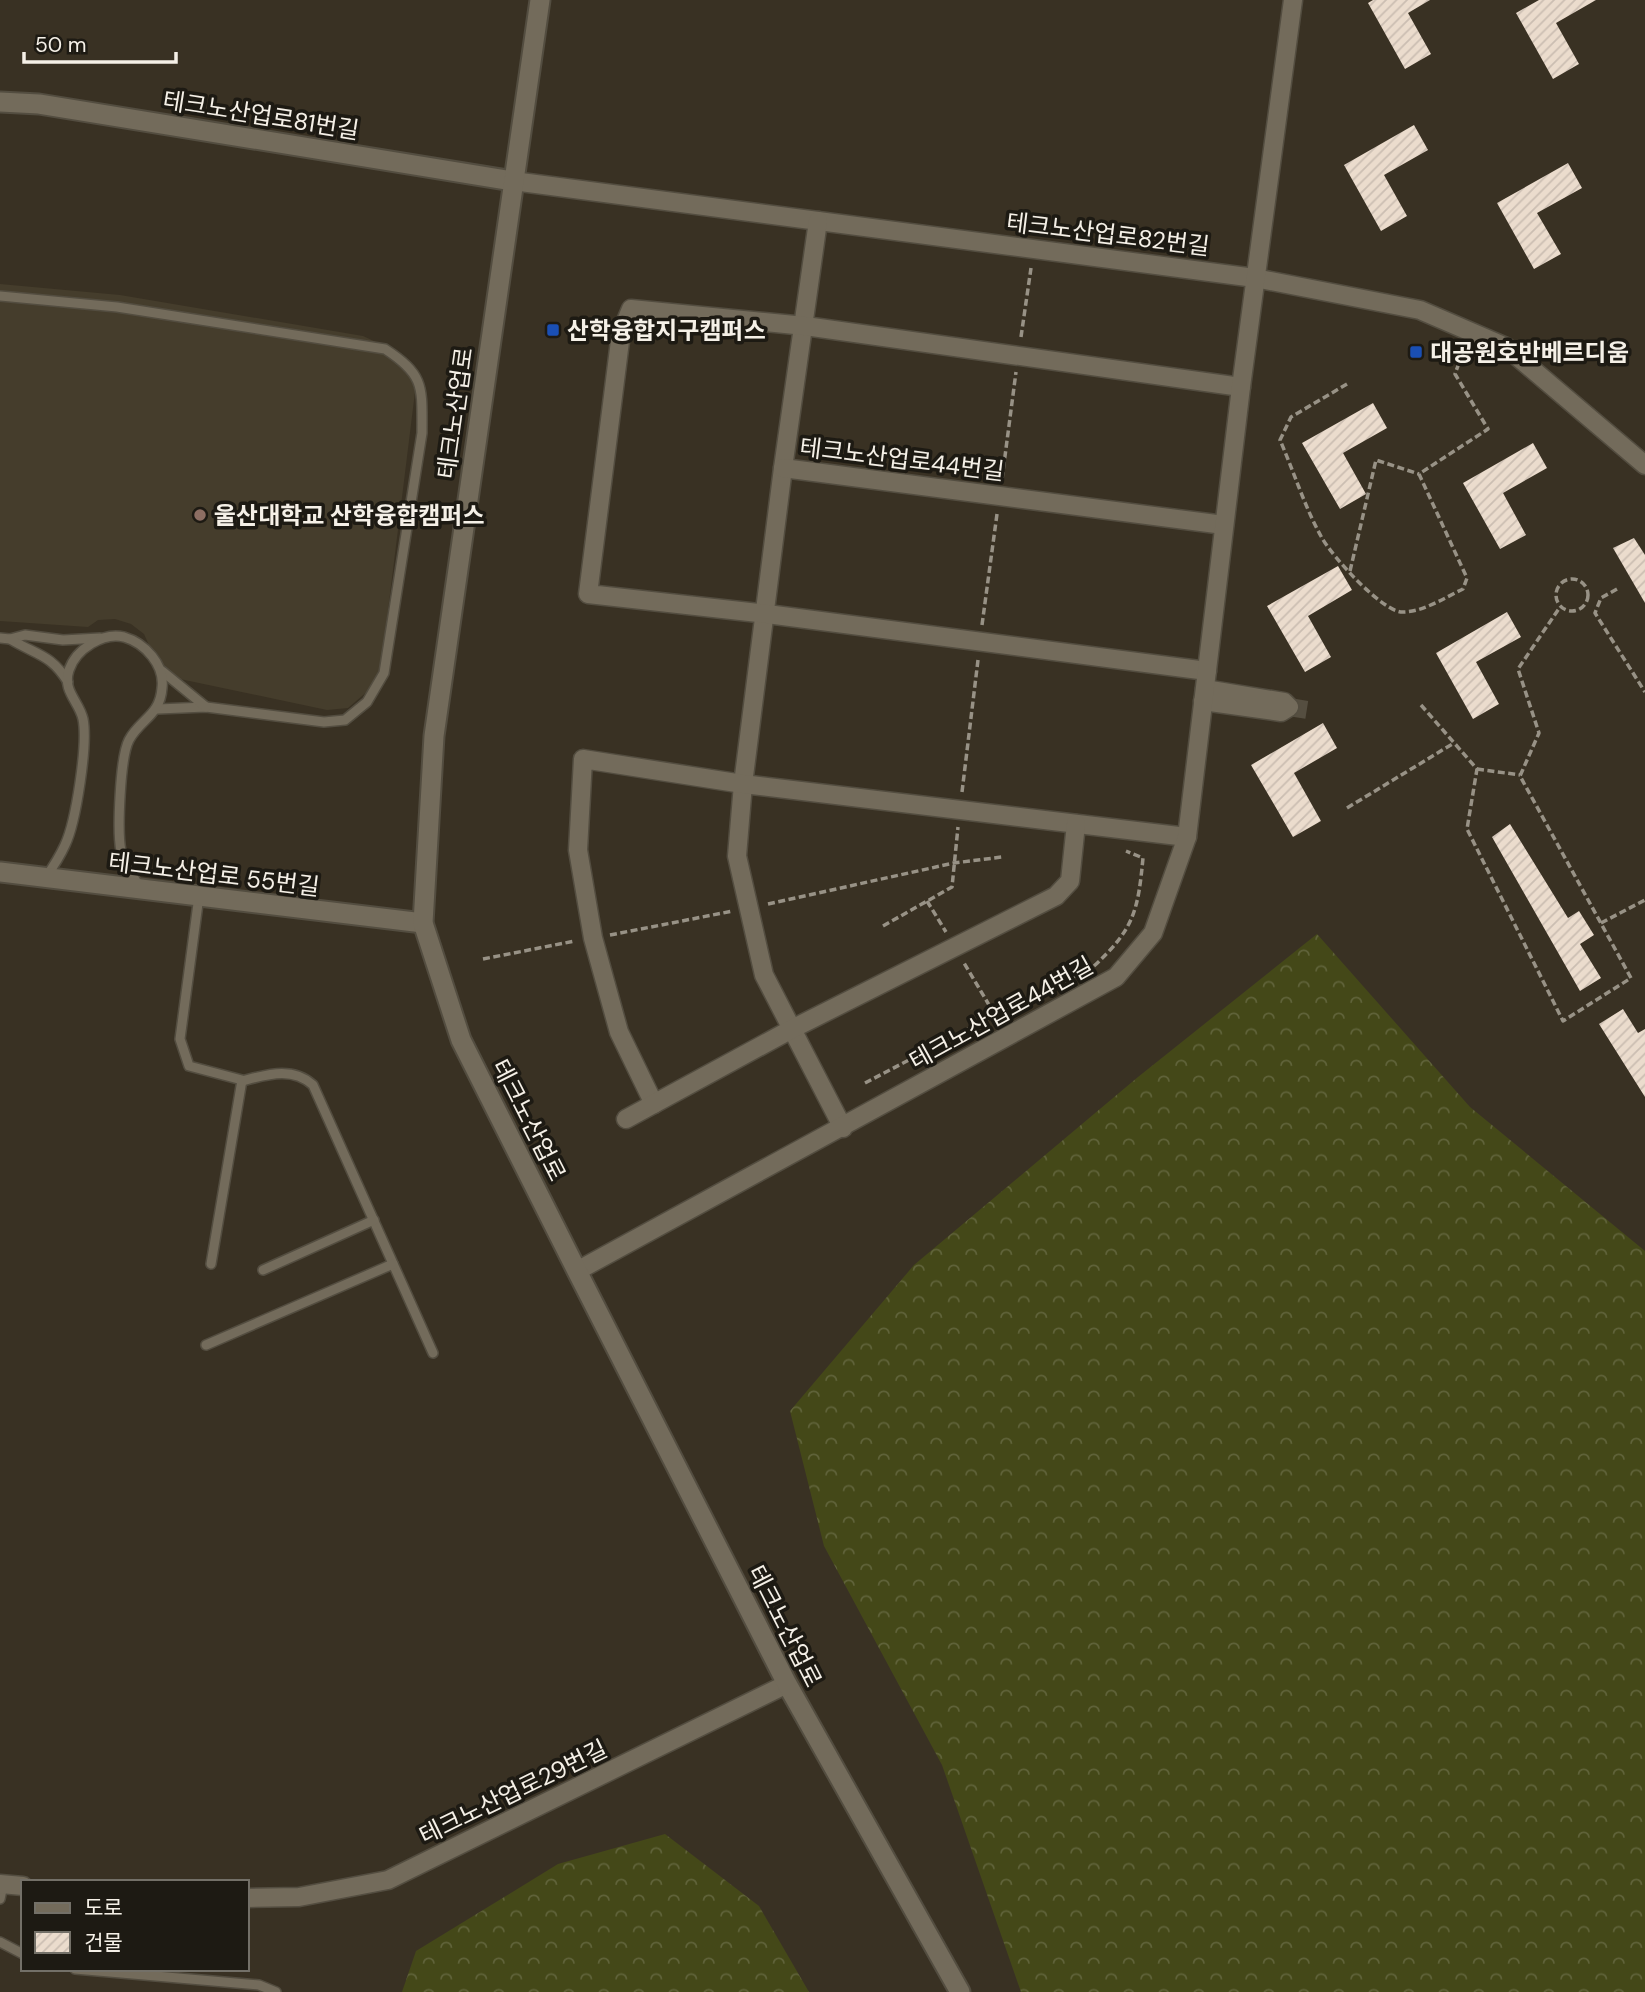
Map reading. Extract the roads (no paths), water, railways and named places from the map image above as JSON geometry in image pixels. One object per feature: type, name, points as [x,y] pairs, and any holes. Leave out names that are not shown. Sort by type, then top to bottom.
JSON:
[{"type":"main road","name":"테크노산업로","points":[[540,0],[434,736],[423,923],[461,1040],[577,1271],[787,1684],[960,1992]]},
{"type":"main road","name":"테크노산업로81번길","points":[[0,102],[39,104],[513,181]]},
{"type":"main road","name":"테크노산업로 55번길","points":[[0,872],[423,923]]},
{"type":"street","name":"테크노산업로44번길","points":[[577,1271],[1116,977],[1153,933],[1187,837],[1241,387],[1293,0]]},
{"type":"street","name":"테크노산업로82번길","points":[[513,181],[1255,278],[1420,310],[1506,346],[1645,465]]},
{"type":"street","name":"테크노산업로44번길","points":[[818,221],[783,468],[743,784],[737,856],[764,975],[790,1030],[843,1128]]},
{"type":"street","points":[[1205,687],[980,642],[588,594],[621,333],[631,309],[805,326],[1241,387]]},
{"type":"street","name":"테크노산업로44번길","points":[[783,468],[1224,525]]},
{"type":"street","points":[[654,1104],[619,1032],[593,938],[578,850],[583,759],[743,784],[1187,837]]},
{"type":"street","points":[[626,1119],[790,1030],[1056,896],[1070,881],[1076,824]]},
{"type":"street","name":"테크노산업로29번길","points":[[248,1898],[299,1897],[388,1880],[787,1684]]},
{"type":"street","points":[[1,1889],[21,1886]]},
{"type":"lane","points":[[0,296],[117,307],[385,349],[410,366],[417,379],[422,401],[420,446],[384,673],[367,702],[345,720],[324,722],[205,707],[158,709]]},
{"type":"lane","points":[[5,638],[25,635],[63,640],[120,636],[135,641],[148,652],[162,671],[205,707]]},
{"type":"lane","points":[[5,638],[44,654],[58,665],[68,682]]},
{"type":"lane","points":[[46,877],[67,843],[83,765],[83,718],[68,688],[73,660],[84,649],[102,638]]},
{"type":"lane","points":[[141,891],[121,853],[118,819],[128,741],[158,709],[163,688],[162,671]]},
{"type":"lane","points":[[199,896],[180,1039],[190,1066],[242,1081],[278,1072],[304,1077],[313,1085],[433,1353]]},
{"type":"lane","points":[[211,1264],[242,1081]]},
{"type":"lane","points":[[263,1270],[374,1220]]},
{"type":"lane","points":[[206,1345],[393,1264]]},
{"type":"lane","points":[[0,1942],[21,1953]]},
{"type":"lane","points":[[98,1971],[259,1985],[276,1992]]},
{"type":"tunnel","points":[[1289,707],[1308,710]]},
{"type":"place","name":"산학융합지구캠퍼스","points":[[553,330]]},
{"type":"place","name":"대공원호반베르디움","points":[[1416,352]]},
{"type":"place","name":"울산대학교 산학융합캠퍼스","points":[[200,515]]}]
